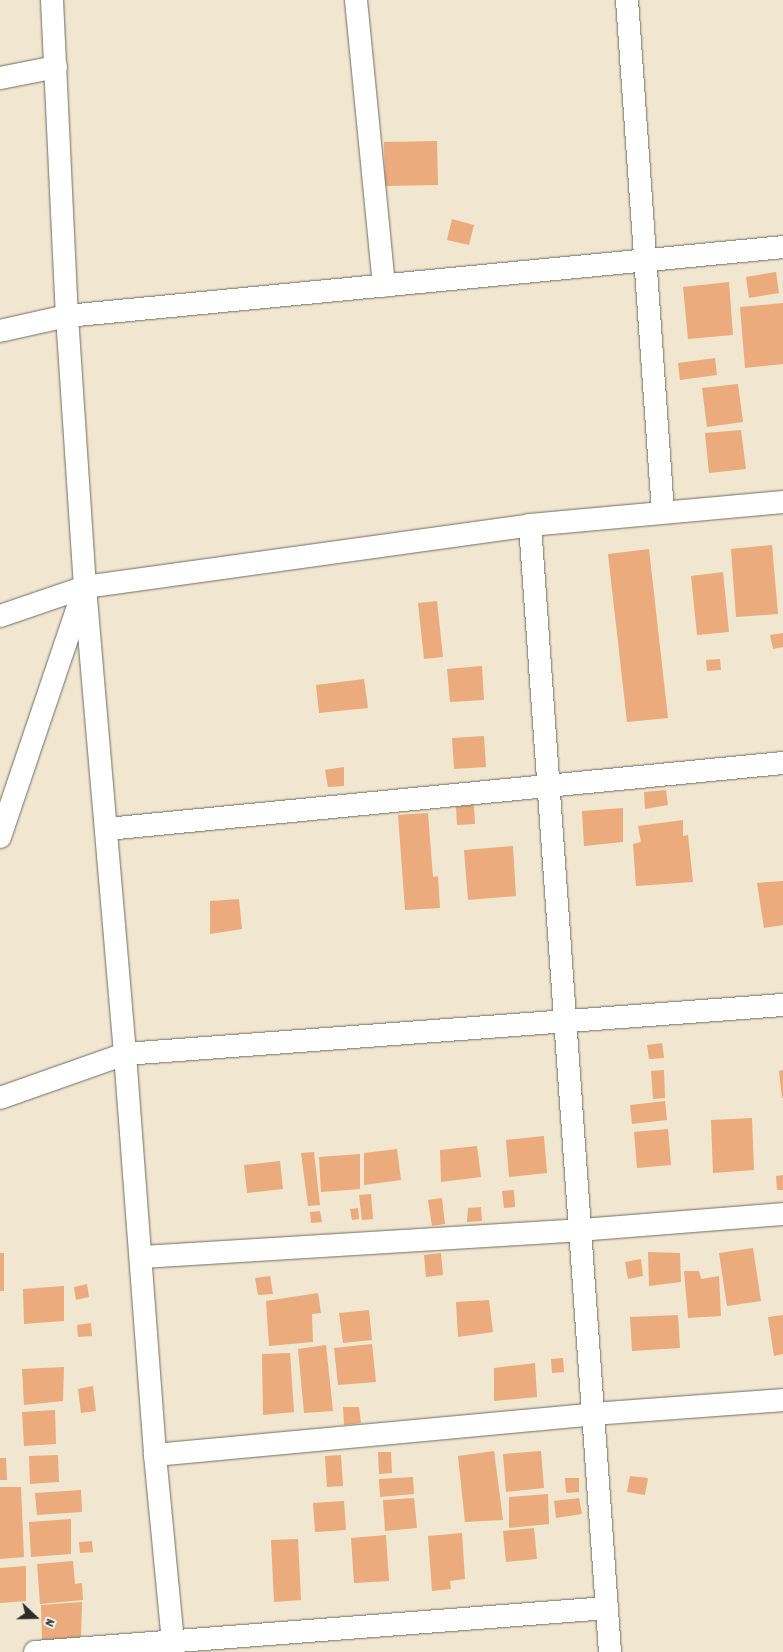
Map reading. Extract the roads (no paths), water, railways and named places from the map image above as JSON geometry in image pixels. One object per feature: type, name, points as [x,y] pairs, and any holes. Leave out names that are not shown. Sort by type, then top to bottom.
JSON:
[{"type":"street","points":[[52,0],[67,316],[85,587],[107,828],[155,1455],[174,1647]]},
{"type":"street","points":[[356,0],[384,286]]},
{"type":"street","points":[[627,0],[663,512]]},
{"type":"street","points":[[0,78],[56,67]]},
{"type":"street","points":[[0,331],[67,316],[783,247]]},
{"type":"street","points":[[0,616],[85,587],[530,526],[783,502]]},
{"type":"street","points":[[530,526],[610,1652]]},
{"type":"street","points":[[0,838],[85,587]]},
{"type":"street","points":[[107,828],[783,763]]},
{"type":"street","points":[[0,1098],[125,1054],[783,1005]]},
{"type":"street","points":[[141,1257],[580,1230],[783,1214]]},
{"type":"street","points":[[155,1455],[593,1414],[783,1400]]},
{"type":"street","points":[[35,1652],[174,1647],[607,1608]]}]
